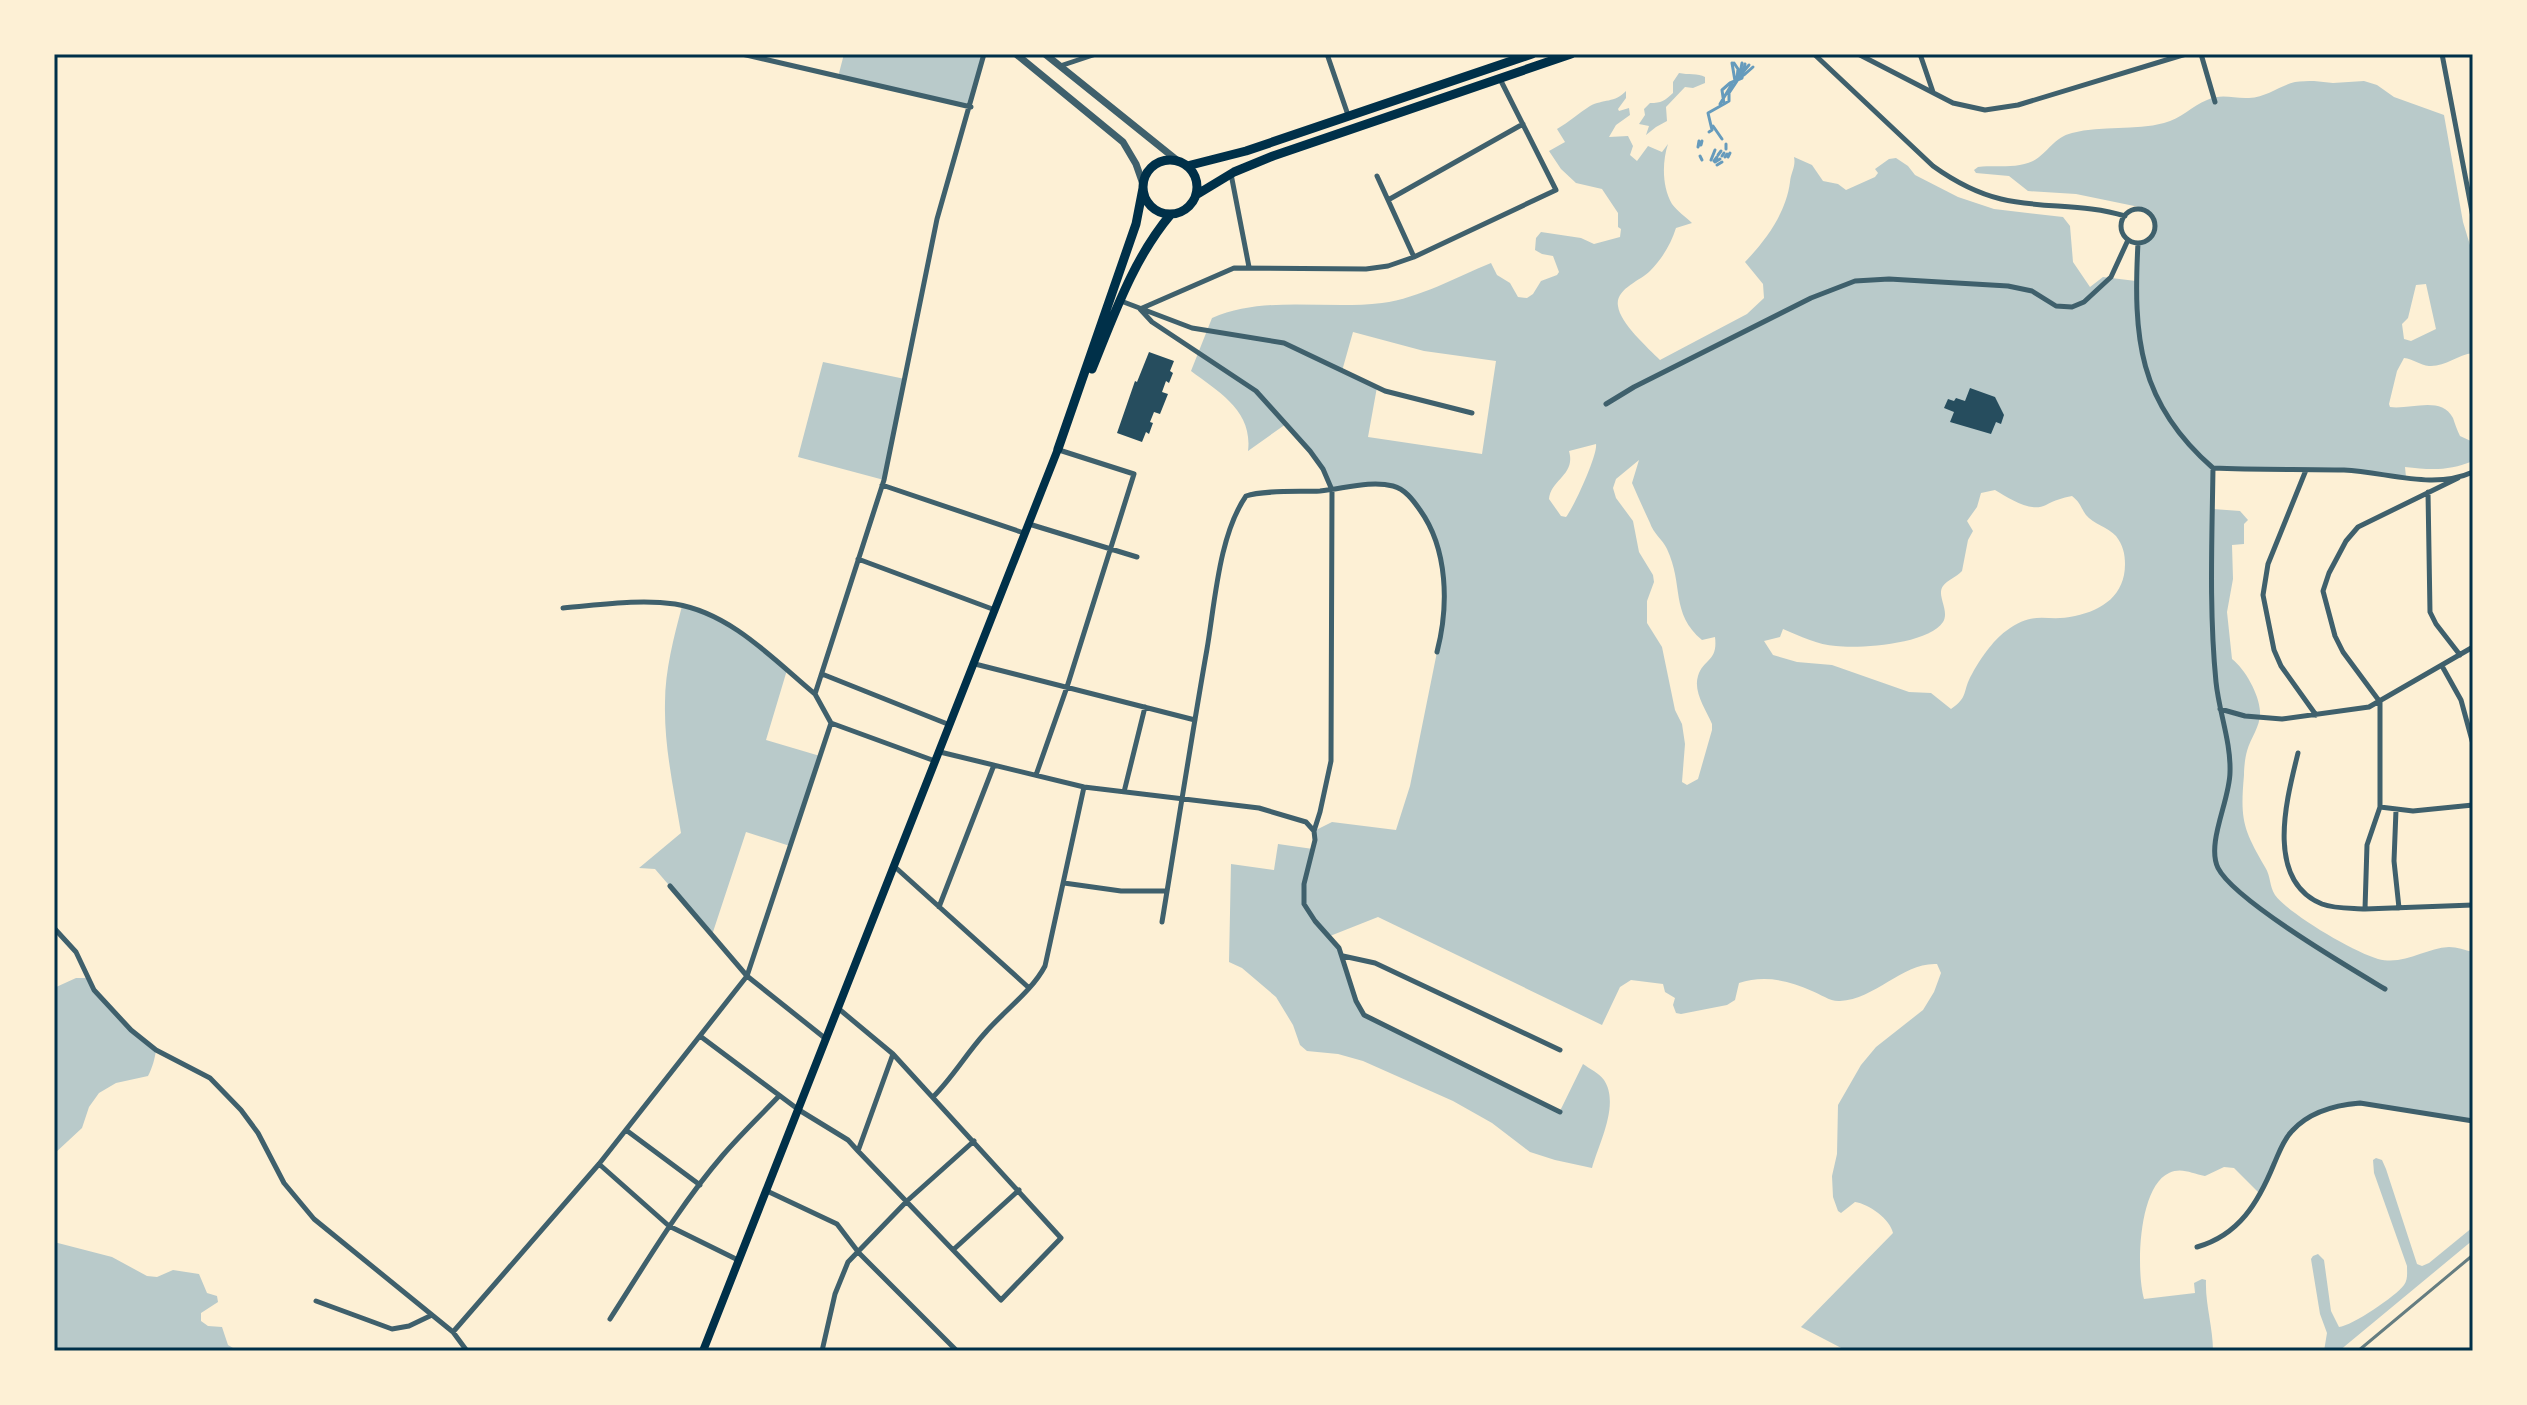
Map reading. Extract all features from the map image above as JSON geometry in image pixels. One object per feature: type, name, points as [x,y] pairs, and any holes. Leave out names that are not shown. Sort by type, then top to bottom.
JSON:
[{"type":"highway","points":[[1058,449],[1136,224],[1146,175],[1156,164],[1164,161],[1183,164],[1228,157],[1532,54]]},
{"type":"highway","points":[[1143,186],[1150,205],[1158,211],[1171,214],[1185,210],[1196,195],[1231,174],[1273,156],[1571,54]]},
{"type":"highway","points":[[1183,164],[1197,181],[1196,195]]},
{"type":"highway","points":[[1058,449],[1121,301],[1148,246],[1171,214]]},
{"type":"main road","points":[[703,1351],[1058,449]]},
{"type":"street","points":[[742,54],[971,107]]},
{"type":"street","points":[[815,694],[882,485],[937,219],[984,54]]},
{"type":"street","points":[[1016,54],[1123,142],[1136,164],[1143,186]]},
{"type":"street","points":[[1045,54],[1183,164]]},
{"type":"street","points":[[1060,66],[1096,54]]},
{"type":"street","points":[[1327,54],[1349,116]]},
{"type":"street","points":[[1814,54],[1933,166],[1951,179],[2001,199],[2084,206],[2125,216],[2139,209],[2149,212],[2154,219],[2152,236],[2138,243],[2128,240],[2122,231],[2125,216]]},
{"type":"street","points":[[1858,54],[1968,108],[2001,109],[2186,54]]},
{"type":"street","points":[[1920,54],[1934,93]]},
{"type":"street","points":[[2201,54],[2215,102]]},
{"type":"street","points":[[2442,54],[2473,217]]},
{"type":"street","points":[[1140,309],[1230,269],[1366,269],[1388,266],[1414,257],[1556,190],[1500,78]]},
{"type":"street","points":[[1388,200],[1523,124]]},
{"type":"street","points":[[1231,174],[1249,267]]},
{"type":"street","points":[[1377,176],[1414,257]]},
{"type":"street","points":[[1606,404],[1811,298],[1855,281],[1889,279],[2008,286],[2032,291],[2056,306],[2072,307],[2094,294],[2111,277],[2128,240]]},
{"type":"street","points":[[2138,243],[2136,305],[2142,360],[2165,411],[2189,445],[2213,468],[2346,470],[2421,480],[2458,478]]},
{"type":"street","points":[[1121,301],[1192,328],[1284,343],[1385,391],[1472,413]]},
{"type":"street","points":[[1140,309],[1152,322],[1256,391],[1310,451],[1323,469],[1332,490],[1331,761],[1304,884],[1304,904],[1308,912],[1330,936],[1342,956],[1357,1005],[1371,1021],[1560,1112]]},
{"type":"street","points":[[1036,775],[1134,474],[1058,449]]},
{"type":"street","points":[[2213,468],[2212,604],[2220,709],[2231,770],[2215,851],[2218,868],[2234,887],[2261,908],[2385,989]]},
{"type":"street","points":[[2306,470],[2268,564],[2263,595],[2274,650],[2281,666],[2316,715]]},
{"type":"street","points":[[2365,909],[2367,845],[2380,807],[2380,702],[2343,652],[2335,636],[2325,606],[2324,584],[2346,541],[2358,527],[2473,472]]},
{"type":"street","points":[[1162,922],[1227,540],[1244,499],[1250,494],[1332,490],[1371,484],[1395,486],[1415,503],[1427,519],[1439,549],[1444,590],[1443,629],[1437,652]]},
{"type":"street","points":[[882,485],[1137,557]]},
{"type":"street","points":[[2428,492],[2430,612],[2460,655]]},
{"type":"street","points":[[858,559],[995,610]]},
{"type":"street","points":[[563,608],[653,602],[697,609],[720,619],[742,634],[815,694],[831,723],[936,761]]},
{"type":"street","points":[[2220,709],[2262,719],[2350,711],[2380,702],[2473,647]]},
{"type":"street","points":[[974,663],[1195,720]]},
{"type":"street","points":[[2442,666],[2461,700],[2473,744]]},
{"type":"street","points":[[822,674],[950,725]]},
{"type":"street","points":[[1124,792],[1145,707]]},
{"type":"street","points":[[453,1332],[599,1164],[747,976],[831,723]]},
{"type":"street","points":[[940,752],[1084,787],[1259,808],[1306,822],[1314,831]]},
{"type":"street","points":[[2298,753],[2285,813],[2285,844],[2291,874],[2299,887],[2322,904],[2365,909],[2473,905]]},
{"type":"street","points":[[939,907],[994,765]]},
{"type":"street","points":[[933,1097],[958,1071],[985,1032],[1045,966],[1084,787]]},
{"type":"street","points":[[2380,807],[2413,811],[2473,805]]},
{"type":"street","points":[[2396,810],[2394,861],[2399,908]]},
{"type":"street","points":[[895,867],[1028,987]]},
{"type":"street","points":[[1064,883],[1121,891],[1167,891]]},
{"type":"street","points":[[670,886],[747,976],[827,1039]]},
{"type":"street","points":[[54,928],[76,952],[94,990],[131,1030],[156,1050],[210,1078],[241,1110],[258,1133],[284,1183],[314,1219],[453,1332],[467,1351]]},
{"type":"street","points":[[1342,956],[1375,963],[1560,1050]]},
{"type":"street","points":[[700,1036],[779,1096],[835,1131],[858,1151],[1001,1300],[1061,1238],[893,1054],[839,1009]]},
{"type":"street","points":[[858,1151],[893,1054]]},
{"type":"street","points":[[610,1319],[669,1226],[723,1154],[779,1096]]},
{"type":"street","points":[[2197,1247],[2211,1244],[2234,1230],[2249,1213],[2290,1133],[2319,1112],[2360,1103],[2473,1121]]},
{"type":"street","points":[[626,1130],[700,1185]]},
{"type":"street","points":[[822,1351],[838,1283],[848,1262],[907,1201],[974,1141]]},
{"type":"street","points":[[599,1164],[669,1226],[739,1260]]},
{"type":"street","points":[[953,1250],[1019,1190]]},
{"type":"street","points":[[766,1191],[837,1224],[859,1253],[957,1351]]},
{"type":"street","points":[[316,1301],[392,1329],[409,1326],[432,1315]]},
{"type":"shaded area","points":[[844,54],[984,54],[971,107],[838,77]]},
{"type":"shaded area","points":[[1679,73],[1705,77],[1705,83],[1693,88],[1685,87],[1666,107],[1667,121],[1646,135],[1649,126],[1639,124],[1645,115],[1644,109],[1673,93],[1673,82]]},
{"type":"shaded area","points":[[2364,81],[2377,85],[2394,97],[2444,115],[2463,222],[2473,255],[2473,353],[2435,366],[2404,358],[2397,371],[2389,404],[2390,407],[2433,405],[2448,411],[2460,436],[2473,442],[2473,461],[2440,469],[2405,467],[2406,477],[2346,470],[2214,468],[2213,509],[2240,511],[2248,520],[2244,524],[2244,544],[2232,545],[2233,579],[2227,612],[2232,659],[2250,682],[2260,711],[2245,760],[2243,814],[2275,895],[2323,932],[2367,955],[2388,961],[2449,947],[2473,952],[2473,1121],[2377,1106],[2329,1110],[2308,1119],[2290,1133],[2260,1194],[2234,1168],[2224,1167],[2205,1176],[2174,1171],[2159,1181],[2145,1211],[2142,1230],[2140,1269],[2144,1299],[2195,1293],[2194,1283],[2206,1280],[2213,1351],[1847,1351],[1801,1327],[1893,1233],[1883,1218],[1861,1203],[1855,1202],[1841,1213],[1838,1211],[1833,1197],[1832,1176],[1837,1154],[1838,1105],[1861,1065],[1876,1047],[1923,1010],[1941,973],[1937,964],[1913,969],[1866,994],[1840,1001],[1785,982],[1767,979],[1748,981],[1739,983],[1735,1000],[1727,1005],[1681,1014],[1676,1013],[1673,1005],[1675,998],[1665,992],[1663,984],[1631,980],[1620,987],[1602,1025],[1378,917],[1330,936],[1339,948],[1364,1016],[1560,1111],[1583,1064],[1600,1075],[1608,1090],[1609,1112],[1592,1168],[1530,1152],[1492,1123],[1453,1101],[1363,1061],[1338,1054],[1307,1051],[1300,1045],[1293,1025],[1276,997],[1242,968],[1229,962],[1231,864],[1274,870],[1278,844],[1313,849],[1314,831],[1332,822],[1396,830],[1410,786],[1437,652],[1444,590],[1435,535],[1404,491],[1384,484],[1332,490],[1323,469],[1286,424],[1248,451],[1248,437],[1240,414],[1223,395],[1191,371],[1212,318],[1232,311],[1274,305],[1382,303],[1424,292],[1491,263],[1497,275],[1510,283],[1518,297],[1527,298],[1541,281],[1559,272],[1553,256],[1535,250],[1536,238],[1541,232],[1581,238],[1594,244],[1620,237],[1618,213],[1602,189],[1576,183],[1561,169],[1549,151],[1565,142],[1557,129],[1590,106],[1618,97],[1626,91],[1626,98],[1618,109],[1629,108],[1630,115],[1616,125],[1609,137],[1628,136],[1633,146],[1630,155],[1637,161],[1648,146],[1662,152],[1668,144],[1664,166],[1666,190],[1672,204],[1692,223],[1676,228],[1658,261],[1646,275],[1624,290],[1618,300],[1624,320],[1660,360],[1747,314],[1764,298],[1763,284],[1745,262],[1780,215],[1788,193],[1794,157],[1812,165],[1823,181],[1838,184],[1846,190],[1875,177],[1878,173],[1875,169],[1896,158],[1915,175],[1958,197],[1994,209],[2063,217],[2070,226],[2073,262],[2090,287],[2103,277],[2136,281],[2138,243],[2148,240],[2155,226],[2152,216],[2144,208],[2076,194],[2028,191],[2009,176],[1976,173],[1974,170],[2033,161],[2060,138],[2072,133],[2164,123],[2213,98],[2255,97],[2295,82]],"holes":[[[2426,284],[2436,329],[2411,341],[2404,339],[2402,324],[2408,318],[2416,285]],[[1353,332],[1424,351],[1496,361],[1482,454],[1368,437],[1377,387],[1342,371]],[[1596,444],[1585,480],[1566,517],[1561,516],[1549,499],[1554,486],[1569,466],[1569,451]],[[1639,460],[1632,483],[1651,527],[1667,549],[1685,619],[1702,640],[1715,637],[1713,656],[1701,670],[1697,682],[1712,730],[1698,779],[1687,785],[1682,782],[1685,744],[1682,724],[1675,710],[1662,647],[1647,623],[1647,601],[1654,582],[1653,575],[1639,552],[1633,521],[1616,498],[1613,488],[1616,479]],[[1995,490],[2020,504],[2033,507],[2072,496],[2089,518],[2113,533],[2120,543],[2125,564],[2117,592],[2095,610],[2065,618],[2033,618],[2006,631],[1982,657],[1963,697],[1951,709],[1931,693],[1909,692],[1832,665],[1797,662],[1773,655],[1764,641],[1780,637],[1783,629],[1823,644],[1847,647],[1909,640],[1935,629],[1945,617],[1941,590],[1962,571],[1968,540],[1973,531],[1967,521],[1977,507],[1981,493]]]},
{"type":"shaded area","points":[[823,362],[905,379],[884,480],[798,457]]},
{"type":"shaded area","points":[[682,606],[720,619],[787,670],[766,740],[820,756],[790,846],[746,832],[712,935],[655,869],[639,868],[681,833],[668,752],[665,691]]},
{"type":"shaded area","points":[[76,978],[86,978],[106,1005],[156,1050],[148,1076],[116,1083],[99,1093],[89,1107],[82,1128],[54,1154],[54,988]]},
{"type":"shaded area","points":[[2373,1160],[2382,1160],[2386,1169],[2417,1264],[2422,1266],[2429,1263],[2473,1227],[2473,1240],[2339,1351],[2324,1351],[2327,1333],[2320,1314],[2313,1256],[2318,1254],[2324,1260],[2331,1311],[2339,1327],[2373,1310],[2406,1281],[2407,1266],[2374,1173]]},
{"type":"shaded area","points":[[54,1242],[112,1257],[147,1276],[157,1277],[173,1270],[199,1274],[207,1293],[217,1296],[218,1302],[201,1313],[201,1321],[208,1326],[222,1327],[228,1345],[238,1351],[54,1351]]},
{"type":"building","points":[[1149,352],[1174,361],[1170,371],[1173,373],[1162,392],[1168,394],[1160,414],[1154,412],[1149,434],[1146,432],[1142,442],[1117,433]]},
{"type":"building","points":[[1970,388],[1995,397],[2004,415],[2001,424],[1996,422],[1991,434],[1950,422],[1954,412],[1944,408],[1948,399],[1965,401]]},
{"type":"waterway","points":[[1732,63],[1735,81]]},
{"type":"waterway","points":[[1734,63],[1738,69],[1737,79]]},
{"type":"waterway","points":[[1740,74],[1742,63]]},
{"type":"waterway","points":[[1709,132],[1712,130],[1708,113],[1724,104],[1722,90],[1742,78],[1745,64]]},
{"type":"waterway","points":[[1737,79],[1749,65]]},
{"type":"waterway","points":[[1744,75],[1753,67]]},
{"type":"waterway","points":[[1724,104],[1729,101],[1729,93],[1737,81]]},
{"type":"waterway","points":[[1720,104],[1732,84]]},
{"type":"waterway","points":[[1713,126],[1722,139]]},
{"type":"waterway","points":[[1698,147],[1699,141]]},
{"type":"waterway","points":[[1701,145],[1702,141]]},
{"type":"waterway","points":[[1726,144],[1726,149]]},
{"type":"waterway","points":[[1711,160],[1715,150]]},
{"type":"waterway","points":[[1718,155],[1721,151]]},
{"type":"waterway","points":[[1728,157],[1730,153]]},
{"type":"waterway","points":[[1700,156],[1702,160]]},
{"type":"waterway","points":[[1714,161],[1717,157]]},
{"type":"waterway","points":[[1715,162],[1720,159]]},
{"type":"waterway","points":[[1717,165],[1722,162]]},
{"type":"railway","points":[[2358,1351],[2473,1255]]}]
